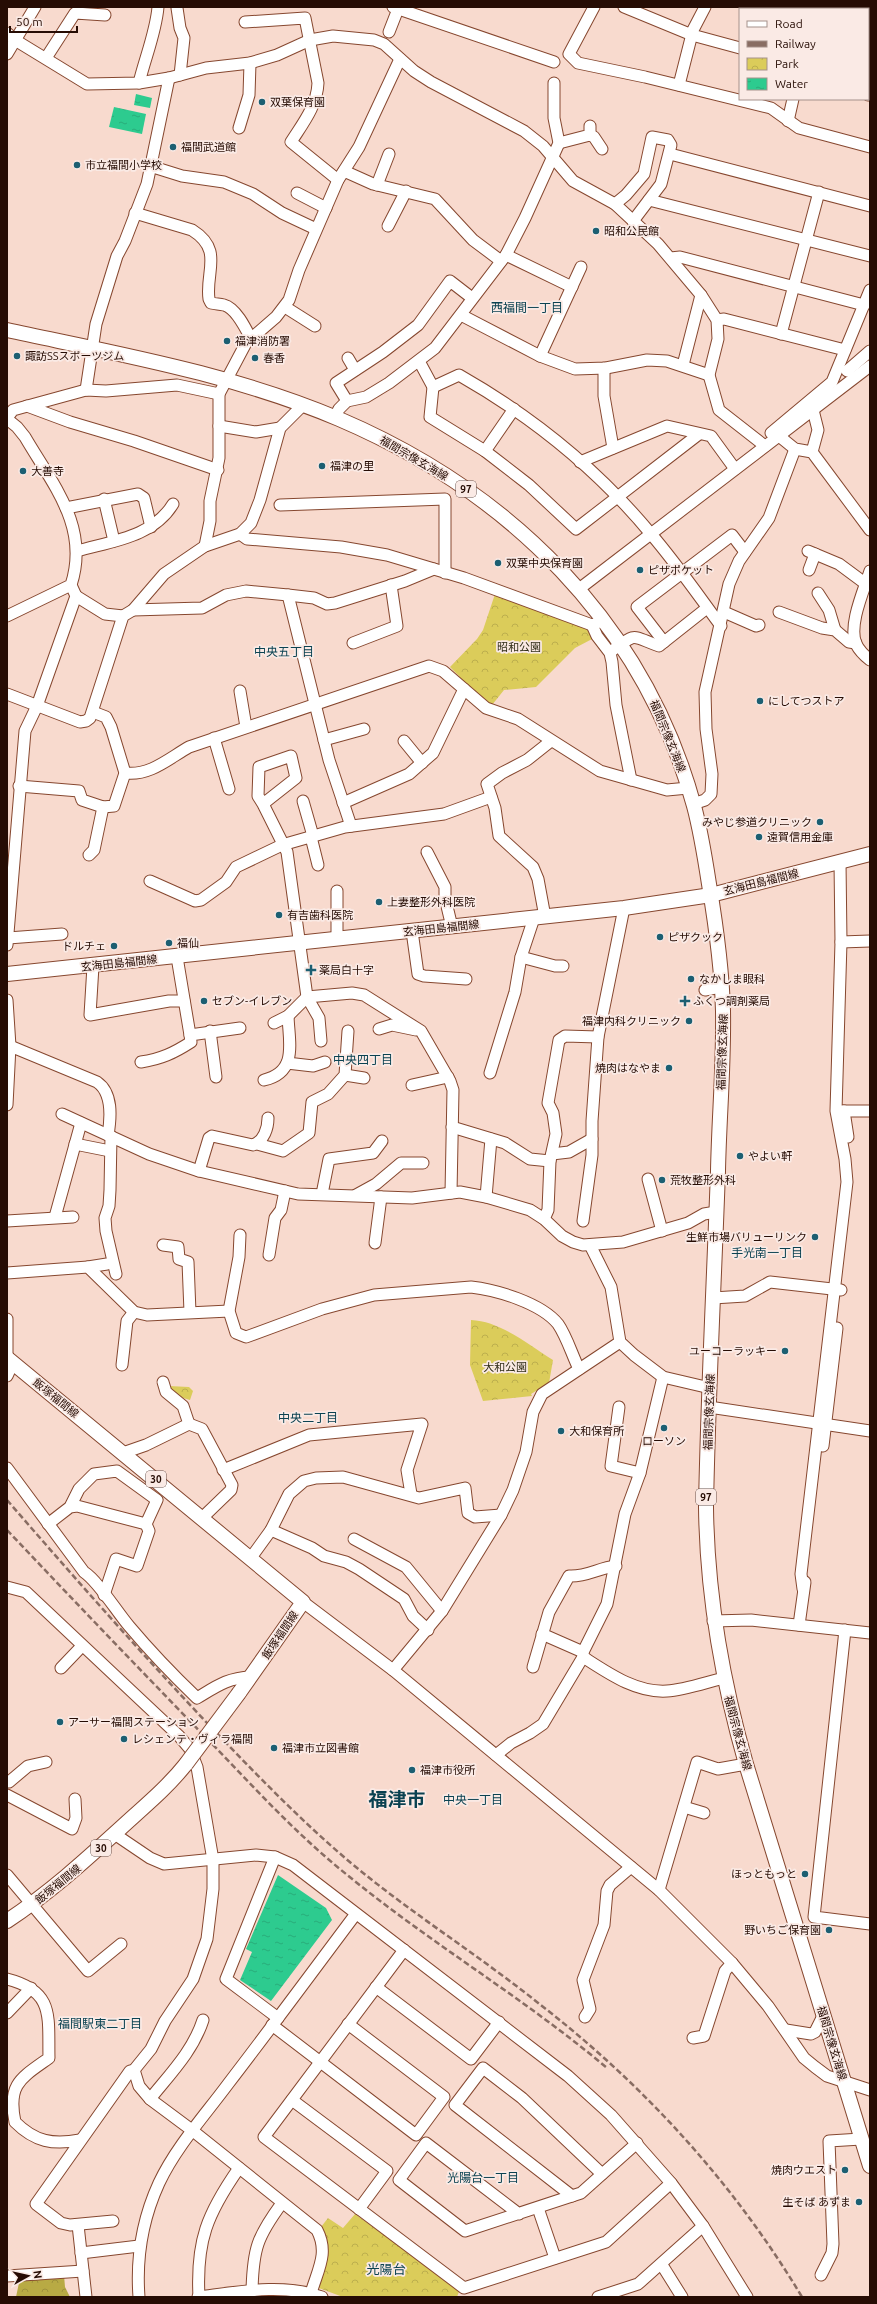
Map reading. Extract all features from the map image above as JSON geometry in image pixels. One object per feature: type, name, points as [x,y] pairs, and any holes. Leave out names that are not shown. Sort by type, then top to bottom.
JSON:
[{"type":"main road","name":"福間宗像玄海線","points":[[7,330],[226,380],[304,405],[335,417],[418,458],[468,490],[494,509],[550,557],[579,589],[598,622],[621,644],[637,669],[663,720],[693,804],[711,894],[723,1011],[709,1407],[706,1548],[713,1621],[724,1678],[746,1764],[870,2166]]},
{"type":"main road","name":"玄海田島福間線","points":[[7,974],[299,944],[624,908],[711,894],[870,854]]},
{"type":"main road","name":"飯塚福間線","points":[[7,1921],[31,1905],[116,1835],[169,1785],[251,1677],[303,1602],[9,1359]]},
{"type":"street","points":[[7,54],[11,36],[34,7]]},
{"type":"street","points":[[139,83],[150,39],[157,23],[158,7]]},
{"type":"street","points":[[594,7],[569,54],[578,63],[771,108],[799,128],[870,147]]},
{"type":"street","points":[[624,7],[648,12],[692,35],[739,48]]},
{"type":"street","points":[[679,86],[693,30],[705,7]]},
{"type":"street","points":[[86,390],[91,348],[96,324],[117,256],[147,184],[150,166],[175,77],[184,38],[180,28],[177,8]]},
{"type":"street","points":[[389,32],[395,8],[554,62]]},
{"type":"street","points":[[46,58],[75,14],[105,15]]},
{"type":"street","points":[[245,22],[305,18],[318,83],[317,93],[311,111],[291,142],[341,175],[435,199],[473,240],[503,258],[572,287]]},
{"type":"street","points":[[11,36],[87,84],[139,83],[175,77],[206,68],[250,63],[277,55],[310,40],[333,36],[374,40],[390,49],[400,59],[431,82],[524,131],[551,156],[573,181],[615,204],[671,258],[701,295],[717,320],[718,339],[709,375],[719,410],[763,444]]},
{"type":"street","points":[[205,546],[210,521],[210,501],[218,470],[219,394],[250,339],[259,334],[285,307],[316,229],[341,175],[359,147],[400,59]]},
{"type":"street","points":[[239,128],[249,96],[250,63]]},
{"type":"street","points":[[335,417],[339,408],[347,401],[366,397],[419,361],[435,348],[503,258],[525,218],[558,142],[554,118],[554,83]]},
{"type":"street","points":[[788,121],[793,100]]},
{"type":"street","points":[[558,142],[590,131],[602,149]]},
{"type":"street","points":[[615,204],[626,195],[644,174],[652,137],[668,140],[671,145],[670,154],[661,184],[633,221]]},
{"type":"street","points":[[377,185],[389,154]]},
{"type":"street","points":[[670,154],[870,206]]},
{"type":"street","points":[[150,166],[182,176],[224,182],[253,194],[282,213],[316,229]]},
{"type":"street","points":[[388,226],[406,191]]},
{"type":"street","points":[[297,192],[326,208]]},
{"type":"street","points":[[781,334],[819,192]]},
{"type":"street","points":[[649,200],[870,256]]},
{"type":"street","points":[[135,213],[192,230],[200,234],[205,241],[211,258],[209,300],[211,303],[225,305],[231,310],[245,327],[250,339]]},
{"type":"street","points":[[671,258],[680,257],[864,305]]},
{"type":"street","points":[[540,356],[581,267]]},
{"type":"street","points":[[347,401],[336,383],[418,325],[450,281],[472,298]]},
{"type":"street","points":[[579,589],[735,469],[832,382],[870,290]]},
{"type":"street","points":[[682,365],[701,295]]},
{"type":"street","points":[[285,307],[315,326]]},
{"type":"street","points":[[461,315],[540,356],[575,369],[604,368],[647,360],[667,361],[709,375]]},
{"type":"street","points":[[717,320],[724,319],[844,350]]},
{"type":"street","points":[[834,395],[844,395],[858,375],[870,351]]},
{"type":"street","points":[[348,358],[355,370]]},
{"type":"street","points":[[419,361],[433,387],[430,417],[485,451],[529,485],[576,530],[699,434]]},
{"type":"street","points":[[840,361],[858,375]]},
{"type":"street","points":[[763,444],[779,436],[870,366]]},
{"type":"street","points":[[604,368],[604,396],[612,448]]},
{"type":"street","points":[[433,387],[459,376],[514,409],[550,435],[617,498],[651,534],[721,626]]},
{"type":"street","points":[[7,616],[70,585],[75,571],[77,551],[74,526],[66,508],[25,437],[18,427],[7,419],[14,410],[86,390],[106,391],[177,385],[219,394]]},
{"type":"street","points":[[70,585],[76,596],[105,614],[123,616],[133,610],[164,574],[205,546],[240,534],[251,523],[258,505],[280,428],[304,405]]},
{"type":"street","points":[[27,406],[70,422],[134,441],[218,470]]},
{"type":"street","points":[[485,451],[514,409]]},
{"type":"street","points":[[812,452],[818,430],[813,410]]},
{"type":"street","points":[[219,426],[256,432],[280,428]]},
{"type":"street","points":[[580,462],[667,426],[710,436],[735,469]]},
{"type":"street","points":[[779,436],[794,449],[812,452],[870,530]]},
{"type":"street","points":[[693,804],[705,800],[711,794],[712,774],[706,729],[705,692],[733,572],[769,518],[794,449]]},
{"type":"street","points":[[66,508],[133,493],[144,498],[152,527]]},
{"type":"street","points":[[104,499],[114,541]]},
{"type":"street","points":[[280,505],[450,499],[446,573]]},
{"type":"street","points":[[77,551],[114,541],[152,527],[163,518],[173,504]]},
{"type":"street","points":[[240,534],[247,539],[341,547],[379,554],[434,569],[598,622],[597,636],[610,653],[616,705],[631,780]]},
{"type":"street","points":[[664,642],[637,607],[732,535],[745,552]]},
{"type":"street","points":[[809,570],[812,552],[839,564],[866,584]]},
{"type":"street","points":[[133,610],[202,608],[226,595],[246,591],[314,598],[327,604],[391,585],[434,569]]},
{"type":"street","points":[[870,571],[856,616],[856,643],[870,660]]},
{"type":"street","points":[[354,643],[397,626],[391,585]]},
{"type":"street","points":[[818,592],[829,610],[835,630]]},
{"type":"street","points":[[288,595],[329,760],[351,826]]},
{"type":"street","points":[[62,934],[7,941],[12,819],[20,786],[24,731],[37,706],[76,596]]},
{"type":"street","points":[[610,653],[628,638],[634,636],[659,646],[707,608]]},
{"type":"street","points":[[724,612],[756,626],[759,625]]},
{"type":"street","points":[[779,612],[822,628],[835,630],[849,642],[856,643]]},
{"type":"street","points":[[7,694],[80,722],[86,721],[93,712],[123,616]]},
{"type":"street","points":[[125,773],[133,774],[156,768],[189,747],[430,666],[443,670],[486,708],[518,719],[600,771],[667,790],[688,788]]},
{"type":"street","points":[[343,803],[409,774],[433,753],[464,689]]},
{"type":"street","points":[[240,691],[246,727]]},
{"type":"street","points":[[20,786],[79,791],[82,800],[103,806],[114,806],[125,773],[111,727],[106,718],[93,712]]},
{"type":"street","points":[[324,740],[364,729]]},
{"type":"street","points":[[214,738],[229,789]]},
{"type":"street","points":[[404,741],[422,763]]},
{"type":"street","points":[[490,1073],[515,992],[521,957],[540,917],[538,878],[533,868],[500,836],[487,784],[502,773],[527,760],[551,741]]},
{"type":"street","points":[[150,881],[195,901],[200,900],[226,882],[236,867],[282,845],[351,826],[444,814],[491,797]]},
{"type":"street","points":[[303,801],[318,865]]},
{"type":"street","points":[[263,804],[282,845],[287,852],[307,997],[319,1018],[321,1041]]},
{"type":"street","points":[[89,855],[94,850],[103,806]]},
{"type":"street","points":[[427,852],[445,887],[445,898],[452,927]]},
{"type":"street","points":[[799,1625],[803,1589],[808,1574],[812,1508],[846,1223],[847,1174],[840,1111],[840,862]]},
{"type":"street","points":[[337,891],[337,939]]},
{"type":"street","points":[[583,1221],[592,1155],[598,1037],[624,908]]},
{"type":"street","points":[[412,931],[418,974],[424,976],[466,979]]},
{"type":"street","points":[[841,942],[870,941]]},
{"type":"street","points":[[141,1062],[162,1059],[191,1042],[177,957]]},
{"type":"street","points":[[521,957],[555,966],[563,966]]},
{"type":"street","points":[[92,966],[90,1015],[169,1001],[184,1001]]},
{"type":"street","points":[[705,990],[721,987]]},
{"type":"street","points":[[274,1023],[288,1016],[307,997],[352,993],[364,995],[421,1031],[448,1077],[453,1090],[451,1193]]},
{"type":"street","points":[[7,1000],[7,1105]]},
{"type":"street","points":[[264,1080],[275,1077],[287,1064],[290,1054],[288,1016]]},
{"type":"street","points":[[379,1029],[392,1025],[421,1031]]},
{"type":"street","points":[[190,1035],[240,1028]]},
{"type":"street","points":[[210,1031],[216,1077]]},
{"type":"street","points":[[199,1171],[209,1138],[212,1136],[249,1146],[257,1144],[283,1151],[309,1133],[312,1102],[328,1094],[344,1075],[348,1031]]},
{"type":"street","points":[[544,1219],[548,1210],[551,1157],[556,1122],[553,1112],[548,1104],[559,1040],[565,1036],[598,1037]]},
{"type":"street","points":[[8,1047],[97,1082],[105,1087],[108,1097],[110,1117],[110,1190],[109,1206],[105,1218],[106,1231],[116,1274]]},
{"type":"street","points":[[287,1064],[313,1066],[325,1062]]},
{"type":"street","points":[[344,1075],[364,1078]]},
{"type":"street","points":[[412,1085],[448,1077]]},
{"type":"street","points":[[840,1111],[870,1111]]},
{"type":"street","points":[[62,1114],[149,1154],[199,1171],[298,1194],[412,1198],[460,1192],[486,1197],[530,1210],[544,1219],[562,1236],[573,1242],[590,1245],[623,1242],[688,1224],[704,1214],[716,1212]]},
{"type":"street","points":[[257,1144],[268,1128],[268,1118]]},
{"type":"street","points":[[55,1217],[81,1123]]},
{"type":"street","points":[[452,1127],[505,1143],[530,1159],[551,1157],[569,1152],[592,1139]]},
{"type":"street","points":[[486,1197],[491,1139]]},
{"type":"street","points":[[322,1194],[330,1159],[372,1153],[382,1141]]},
{"type":"street","points":[[75,1144],[110,1150]]},
{"type":"street","points":[[356,1195],[376,1184],[402,1163],[423,1163]]},
{"type":"street","points":[[648,1179],[662,1231]]},
{"type":"street","points":[[269,1255],[275,1218],[281,1210],[285,1192]]},
{"type":"street","points":[[375,1243],[381,1198]]},
{"type":"street","points":[[7,1221],[73,1217]]},
{"type":"street","points":[[240,1235],[239,1257],[229,1311],[236,1333],[246,1337],[322,1309],[374,1295],[471,1287],[486,1289],[536,1307],[549,1316],[558,1325],[579,1369]]},
{"type":"street","points":[[163,1245],[178,1247],[179,1259],[188,1262],[190,1312]]},
{"type":"street","points":[[590,1245],[611,1287],[620,1342],[649,1367],[663,1376],[710,1388]]},
{"type":"street","points":[[7,1273],[88,1267],[107,1264]]},
{"type":"street","points":[[88,1267],[134,1312],[147,1315],[229,1311]]},
{"type":"street","points":[[713,1298],[745,1296],[770,1282],[838,1290]]},
{"type":"street","points":[[122,1365],[127,1321],[134,1312]]},
{"type":"street","points":[[7,1319],[9,1359],[7,1376]]},
{"type":"street","points":[[393,1670],[428,1630],[442,1611],[501,1516],[513,1490],[523,1458],[533,1412],[542,1394],[620,1342]]},
{"type":"street","points":[[496,1755],[511,1743],[543,1724],[583,1655],[607,1604],[626,1514],[640,1473],[663,1376]]},
{"type":"street","points":[[163,1382],[166,1392],[183,1406],[189,1424]]},
{"type":"street","points":[[619,1407],[610,1466],[640,1473]]},
{"type":"street","points":[[709,1407],[870,1431]]},
{"type":"street","points":[[123,1453],[146,1445],[189,1424],[202,1429],[232,1485],[231,1490],[202,1518]]},
{"type":"street","points":[[223,1470],[309,1435],[422,1424],[407,1470],[411,1494]]},
{"type":"street","points":[[7,1468],[84,1572],[93,1578],[104,1595],[172,1675],[197,1698],[233,1678],[251,1677]]},
{"type":"street","points":[[70,1507],[70,1502],[79,1489],[94,1474],[117,1471],[157,1500],[146,1524],[149,1531],[137,1566],[116,1559],[104,1595]]},
{"type":"street","points":[[250,1559],[271,1530],[289,1494],[304,1481],[316,1478],[343,1477],[411,1494],[419,1498],[465,1488],[468,1513],[474,1517],[501,1516]]},
{"type":"street","points":[[48,1524],[70,1507],[77,1506],[146,1524]]},
{"type":"street","points":[[271,1530],[312,1548],[324,1556],[346,1562],[371,1576],[404,1599],[413,1616],[428,1630]]},
{"type":"street","points":[[354,1539],[406,1567],[442,1611]]},
{"type":"street","points":[[533,1667],[548,1612],[569,1576],[583,1577],[598,1568],[616,1566]]},
{"type":"street","points":[[7,1587],[26,1592],[82,1646],[160,1717],[190,1749],[198,1767],[213,1860],[213,1889],[206,1939],[193,1979],[165,2021],[151,2049],[134,2070],[130,2071],[36,2204],[61,2223],[78,2225],[113,2221]]},
{"type":"street","points":[[303,1602],[393,1670],[659,1890],[732,1963],[786,2030],[804,2058],[827,2076],[870,2090]]},
{"type":"street","points":[[713,1621],[751,1620],[870,1633]]},
{"type":"street","points":[[845,1630],[814,1917],[870,1924]]},
{"type":"street","points":[[542,1634],[583,1655],[612,1676],[633,1685],[652,1690],[668,1691],[724,1678]]},
{"type":"street","points":[[61,1668],[82,1646]]},
{"type":"street","points":[[8,1781],[28,1766],[46,1762]]},
{"type":"street","points":[[659,1890],[697,1762],[718,1770],[746,1764]]},
{"type":"street","points":[[7,1795],[72,1829],[76,1818],[75,1799]]},
{"type":"street","points":[[684,1807],[704,1813]]},
{"type":"street","points":[[116,1835],[150,1858],[164,1864],[256,1855],[274,1857],[292,1865],[355,1915],[404,1950],[568,2076],[611,2115],[671,2183],[703,2226],[747,2297]]},
{"type":"street","points":[[274,1857],[226,1979],[320,2062],[416,2135],[444,2097],[348,2024]]},
{"type":"street","points":[[585,2017],[590,2009],[582,1980],[604,1924],[607,1891],[610,1885],[631,1867]]},
{"type":"street","points":[[7,1875],[88,1971],[121,1944]]},
{"type":"street","points":[[139,2297],[137,2271],[139,2246],[144,2223],[159,2182],[193,2131],[355,1915]]},
{"type":"street","points":[[404,1950],[264,2137],[464,2288],[606,2242],[671,2183]]},
{"type":"street","points":[[693,2038],[704,2036],[725,1971],[732,1963]]},
{"type":"street","points":[[7,1979],[31,1988],[43,2001],[48,2012],[49,2058],[27,2073],[17,2085],[12,2100],[15,2122],[33,2136],[49,2142],[61,2144],[80,2140]]},
{"type":"street","points":[[376,1987],[471,2059],[499,2022]]},
{"type":"street","points":[[7,2013],[31,1988]]},
{"type":"street","points":[[786,2030],[811,2034],[815,2032],[823,2016]]},
{"type":"street","points":[[150,2099],[190,2049],[198,2035],[203,2020]]},
{"type":"street","points":[[572,2196],[455,2106],[483,2068],[522,2098],[602,2174]]},
{"type":"street","points":[[134,2070],[139,2086],[150,2099],[193,2131],[317,2230],[323,2241],[324,2254],[311,2293]]},
{"type":"street","points":[[292,2100],[387,2171],[359,2209]]},
{"type":"street","points":[[821,2275],[832,2253],[833,2244],[829,2141],[861,2139]]},
{"type":"street","points":[[519,2214],[426,2143],[399,2180],[465,2231],[519,2214],[538,2208],[581,2193],[637,2143]]},
{"type":"street","points":[[239,2168],[218,2198],[202,2238],[197,2271],[198,2297],[252,2291],[281,2290],[311,2293],[322,2297]]},
{"type":"street","points":[[252,2291],[256,2248],[263,2229],[282,2203]]},
{"type":"street","points":[[538,2208],[555,2258]]},
{"type":"street","points":[[78,2225],[86,2297]]},
{"type":"street","points":[[598,2297],[638,2284],[662,2265],[703,2226]]},
{"type":"street","points":[[81,2252],[139,2246]]},
{"type":"street","points":[[662,2265],[682,2297]]},
{"type":"street","points":[[7,2276],[83,2271]]},
{"type":"green space","name":"昭和公園","points":[[495,594],[589,627],[594,638],[575,648],[536,687],[504,690],[492,705],[460,679],[450,667],[477,639],[483,630]]},
{"type":"green space","name":"大和公園","points":[[471,1320],[482,1321],[503,1329],[553,1360],[549,1383],[531,1394],[532,1396],[483,1401],[470,1365]]},
{"type":"green space","points":[[169,1386],[189,1387],[193,1391],[190,1400],[180,1397],[170,1390]]},
{"type":"green space","points":[[355,2214],[460,2289],[457,2297],[343,2297],[316,2287],[328,2251],[321,2227],[328,2218],[343,2228]]},
{"type":"green space","points":[[64,2275],[65,2287],[70,2297],[16,2297],[20,2278]]},
{"type":"water","points":[[136,94],[152,98],[150,108],[134,105]]},
{"type":"water","points":[[114,107],[146,114],[142,134],[109,127]]},
{"type":"water","points":[[278,1875],[326,1908],[332,1920],[271,2001],[240,1980],[252,1952],[246,1949]]},
{"type":"railway","points":[[7,1500],[182,1697],[295,1813],[374,1882],[542,2006],[617,2069],[652,2104],[686,2140],[748,2216],[802,2297]]},
{"type":"railway","points":[[7,1530],[264,1798],[312,1845],[346,1874],[411,1924],[543,2018],[607,2068]]},
{"type":"place","name":"双葉保育園","points":[[262,102]]},
{"type":"place","name":"福間武道館","points":[[173,147]]},
{"type":"place","name":"市立福間小学校","points":[[77,165]]},
{"type":"place","name":"昭和公民館","points":[[596,231]]},
{"type":"place","name":"福津消防署","points":[[227,341]]},
{"type":"place","name":"諏訪SSスポーツジム","points":[[17,356]]},
{"type":"place","name":"春香","points":[[255,358]]},
{"type":"place","name":"福津の里","points":[[322,466]]},
{"type":"place","name":"大善寺","points":[[23,471]]},
{"type":"place","name":"双葉中央保育園","points":[[498,563]]},
{"type":"place","name":"ピザポケット","points":[[640,570]]},
{"type":"place","name":"にしてつストア","points":[[760,701]]},
{"type":"place","name":"みやじ参道クリニック","points":[[820,822]]},
{"type":"place","name":"遠賀信用金庫","points":[[759,837]]},
{"type":"place","name":"上妻整形外科医院","points":[[379,902]]},
{"type":"place","name":"有吉歯科医院","points":[[279,915]]},
{"type":"place","name":"ピザクック","points":[[660,937]]},
{"type":"place","name":"福仙","points":[[169,943]]},
{"type":"place","name":"ドルチェ","points":[[114,946]]},
{"type":"place","name":"薬局白十字","points":[[311,970]]},
{"type":"place","name":"なかしま眼科","points":[[691,979]]},
{"type":"place","name":"セブン-イレブン","points":[[204,1001]]},
{"type":"place","name":"ふくつ調剤薬局","points":[[685,1001]]},
{"type":"place","name":"福津内科クリニック","points":[[689,1021]]},
{"type":"place","name":"焼肉はなやま","points":[[669,1068]]},
{"type":"place","name":"やよい軒","points":[[740,1156]]},
{"type":"place","name":"荒牧整形外科","points":[[662,1180]]},
{"type":"place","name":"生鮮市場バリューリンク","points":[[815,1237]]},
{"type":"place","name":"ユーコーラッキー","points":[[785,1351]]},
{"type":"place","name":"ローソン","points":[[664,1428]]},
{"type":"place","name":"大和保育所","points":[[561,1431]]},
{"type":"place","name":"アーサー福間ステーション","points":[[60,1722]]},
{"type":"place","name":"レシェンテ・ヴィラ福間","points":[[124,1739]]},
{"type":"place","name":"福津市立図書館","points":[[274,1748]]},
{"type":"place","name":"福津市役所","points":[[412,1770]]},
{"type":"place","name":"ほっともっと","points":[[805,1874]]},
{"type":"place","name":"野いちご保育園","points":[[829,1930]]},
{"type":"place","name":"焼肉ウエスト","points":[[845,2170]]},
{"type":"place","name":"生そば あずま","points":[[859,2202]]},
{"type":"district","name":"西福間一丁目","points":[[527,308]]},
{"type":"district","name":"中央五丁目","points":[[284,652]]},
{"type":"district","name":"中央四丁目","points":[[363,1060]]},
{"type":"district","name":"手光南一丁目","points":[[767,1253]]},
{"type":"district","name":"中央二丁目","points":[[308,1418]]},
{"type":"district","name":"福津市","points":[[397,1799]]},
{"type":"district","name":"中央一丁目","points":[[473,1800]]},
{"type":"district","name":"福間駅東二丁目","points":[[100,2024]]},
{"type":"district","name":"光陽台一丁目","points":[[483,2178]]},
{"type":"district","name":"光陽台","points":[[386,2269]]}]
